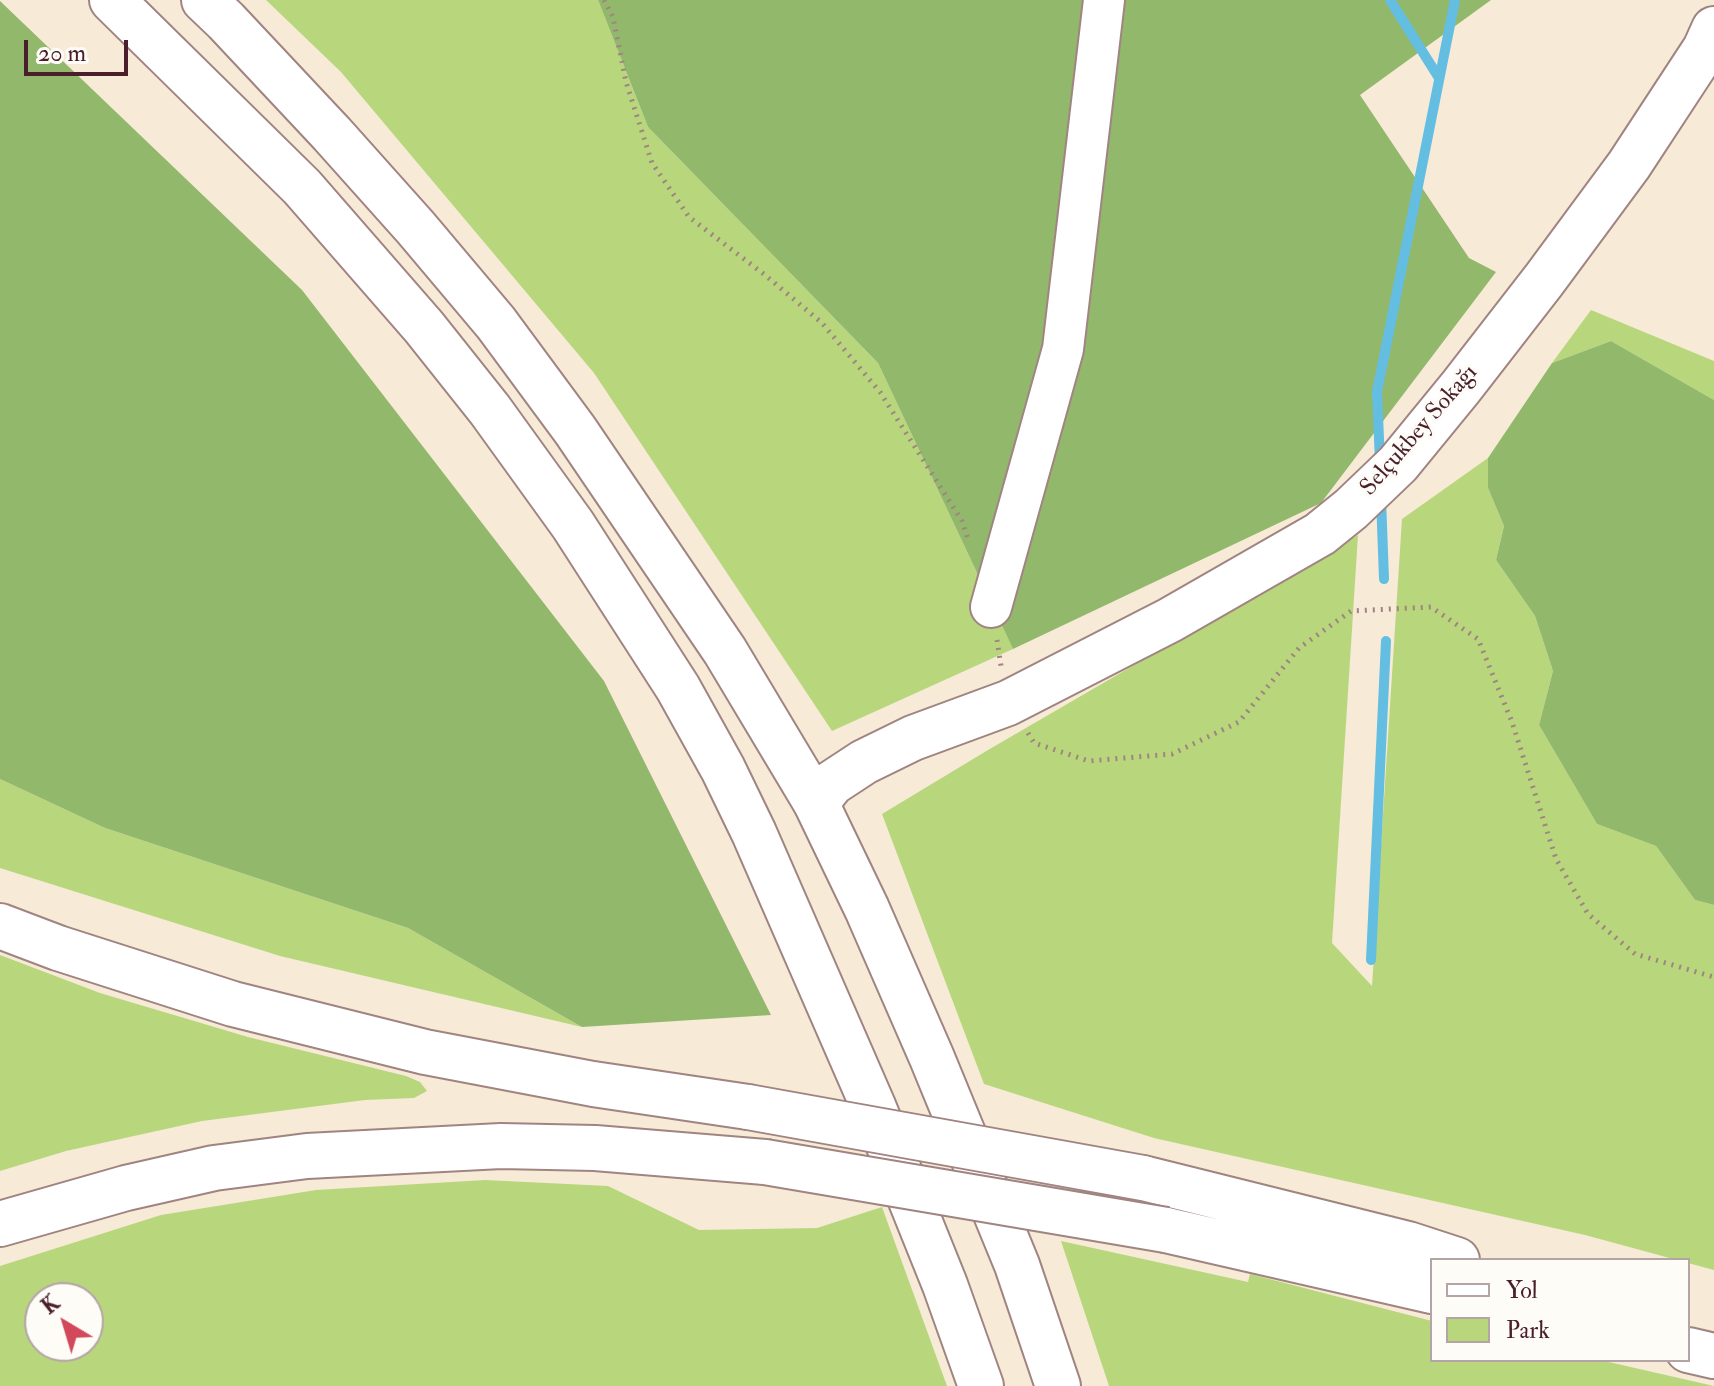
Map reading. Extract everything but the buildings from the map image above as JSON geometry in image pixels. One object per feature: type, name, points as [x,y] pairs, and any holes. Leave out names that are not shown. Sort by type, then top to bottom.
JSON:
[{"type":"main road","points":[[112,0],[302,187],[424,327],[490,410],[573,525],[678,688],[754,833],[873,1106],[945,1285],[981,1386]]},
{"type":"main road","points":[[204,0],[332,134],[496,323],[575,430],[725,651],[816,803],[867,909],[1017,1265],[1058,1386]]},
{"type":"main road","name":"Selçukbey Sokağı","points":[[754,833],[816,803],[861,792],[925,761],[1008,703],[1170,620],[1320,534],[1351,509],[1398,464],[1544,280],[1629,165],[1711,42]]},
{"type":"main road","points":[[0,926],[58,948],[233,1004],[425,1052],[593,1084],[748,1107],[1143,1178],[1408,1244],[1451,1258]]},
{"type":"main road","points":[[0,1224],[126,1188],[200,1171],[307,1156],[501,1146],[595,1148],[765,1162],[1166,1230],[1430,1291]]},
{"type":"main road","points":[[1690,1350],[1714,1356]]},
{"type":"street","points":[[991,607],[1063,349],[1104,0]]},
{"type":"path","points":[[604,0],[613,17],[626,82],[652,163],[689,217],[822,323],[880,392],[962,521],[971,549]]},
{"type":"path","points":[[991,607],[1008,703],[1034,743],[1089,761],[1172,754],[1239,722],[1299,648],[1351,611],[1431,607],[1478,639],[1512,722],[1556,859],[1588,914],[1635,954],[1714,977]]},
{"type":"green space","points":[[266,0],[598,0],[648,127],[878,363],[1013,649],[832,731],[594,373],[341,72]]},
{"type":"green space","points":[[598,0],[1491,0],[1360,95],[1469,258],[1496,272],[1321,503],[1013,649],[878,363],[648,127]]},
{"type":"green space","points":[[0,1],[302,290],[604,681],[771,1015],[582,1027],[408,928],[105,828],[0,779]]},
{"type":"green space","points":[[1591,310],[1714,361],[1714,400],[1611,341],[1552,363]]},
{"type":"green space","points":[[1611,341],[1714,400],[1714,905],[1695,900],[1656,846],[1597,824],[1539,725],[1553,671],[1535,616],[1496,560],[1504,526],[1488,488],[1488,458],[1552,363]]},
{"type":"green space","points":[[1488,458],[1488,488],[1504,526],[1496,560],[1535,616],[1553,671],[1539,725],[1597,824],[1656,846],[1695,900],[1714,905],[1714,1270],[1690,1264],[1690,1258],[1670,1258],[1585,1235],[1154,1138],[984,1084],[882,814],[1358,535],[1332,943],[1372,986],[1402,519]]},
{"type":"green space","points":[[0,779],[105,828],[408,928],[582,1027],[280,956],[0,868]]},
{"type":"green space","points":[[0,955],[100,993],[248,1037],[406,1076],[420,1082],[427,1091],[414,1098],[365,1100],[202,1121],[66,1151],[0,1171]]},
{"type":"green space","points":[[485,1180],[608,1186],[699,1230],[817,1228],[882,1207],[947,1386],[0,1386],[0,1266],[161,1215],[316,1190]]},
{"type":"green space","points":[[1061,1241],[1248,1282],[1250,1274],[1430,1320],[1430,1362],[1609,1362],[1714,1386],[1109,1386]]},
{"type":"waterway","points":[[1390,0],[1439,78]]},
{"type":"waterway","points":[[1380,462],[1377,392],[1455,0]]},
{"type":"waterway","points":[[1381,498],[1384,579]]},
{"type":"waterway","points":[[1371,960],[1386,641]]}]
